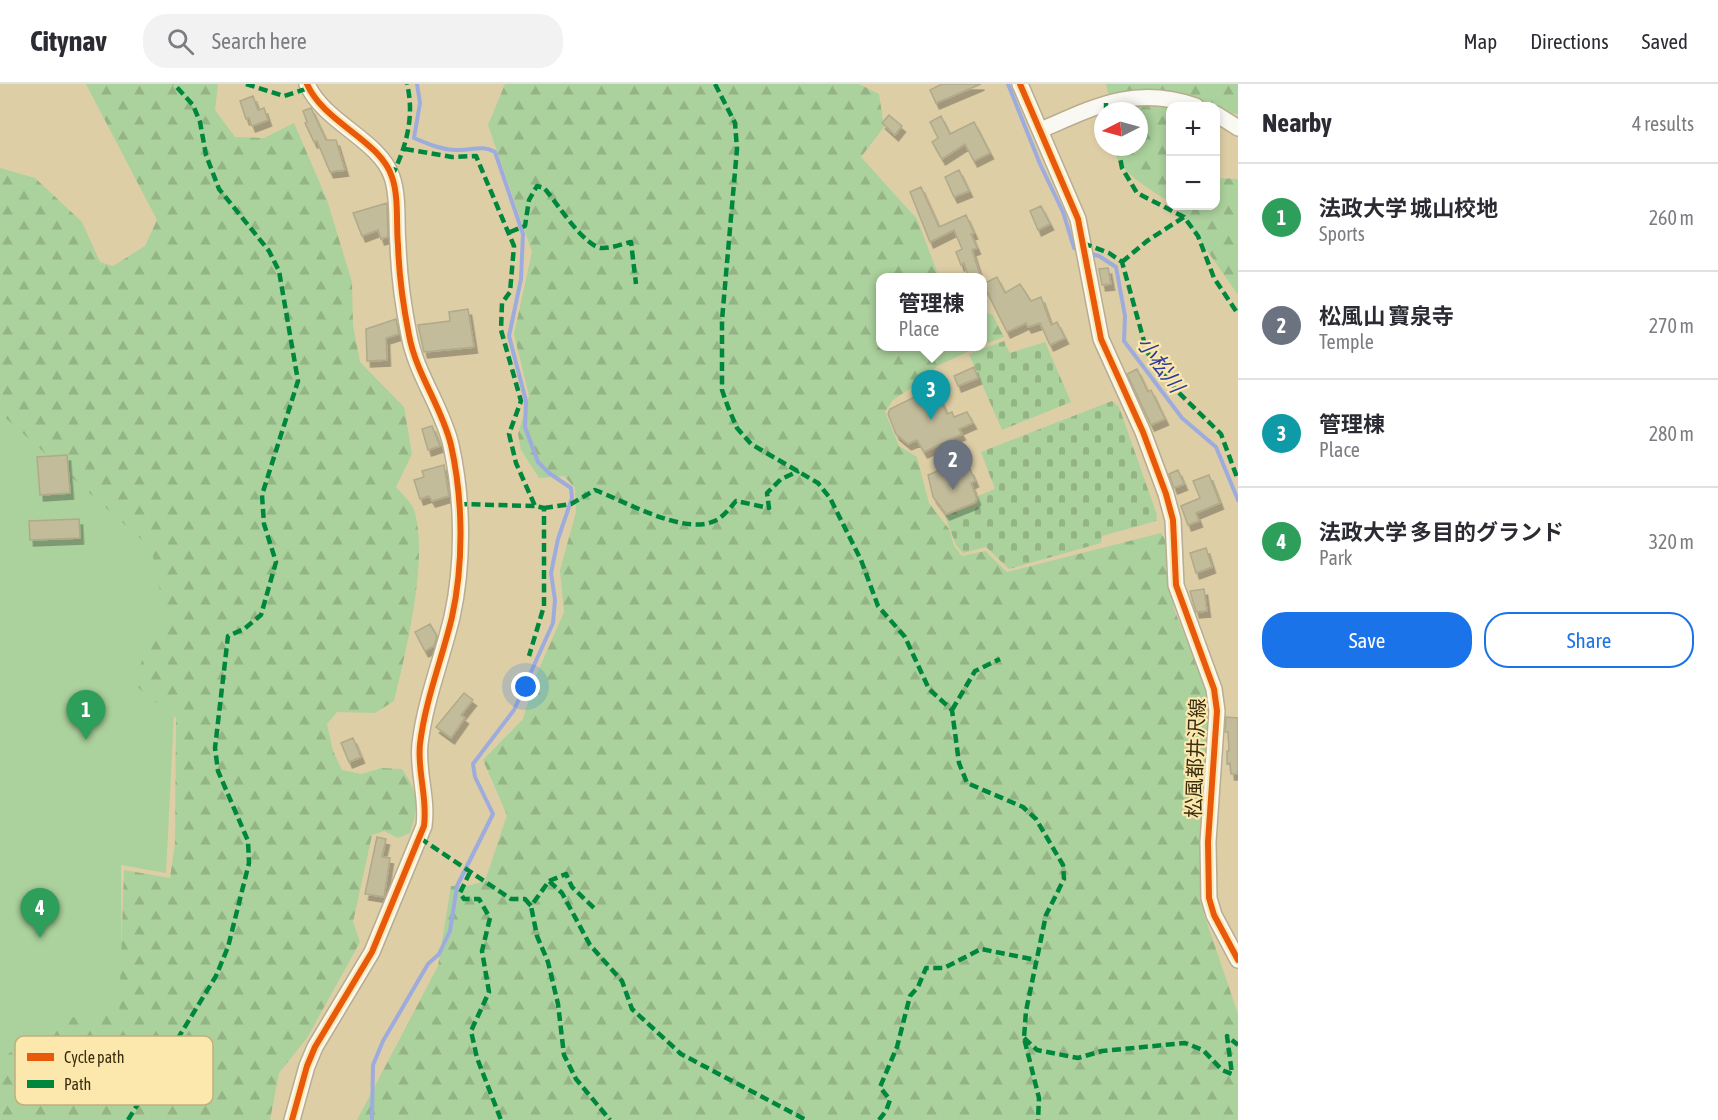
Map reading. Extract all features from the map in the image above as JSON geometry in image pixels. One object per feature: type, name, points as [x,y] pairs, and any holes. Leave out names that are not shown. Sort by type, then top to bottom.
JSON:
[{"type":"street","points":[[292,1120],[315,1047],[372,951],[424,826],[426,811],[420,746],[452,616],[460,555],[458,504],[451,444],[415,361],[409,335],[399,270],[392,176],[380,158],[324,109],[308,84]]},
{"type":"street","name":"松風都井沢線","points":[[1020,84],[1072,204],[1083,243],[1096,320],[1107,356],[1143,432],[1173,520],[1176,585],[1214,689],[1217,731],[1208,842],[1208,882],[1214,915],[1238,960]]},
{"type":"street","points":[[1041,130],[1083,111],[1133,96],[1178,102]]},
{"type":"street","points":[[1220,117],[1238,128]]},
{"type":"green space","points":[[86,84],[218,84],[215,110],[235,137],[264,138],[294,123],[327,200],[352,282],[353,325],[360,362],[404,407],[412,454],[396,487],[414,510],[418,533],[419,556],[414,607],[394,701],[375,713],[337,712],[327,724],[333,751],[342,770],[362,774],[381,768],[402,769],[412,786],[416,800],[415,815],[410,833],[398,838],[384,831],[372,835],[353,922],[360,942],[307,1038],[279,1073],[270,1120],[0,1120],[0,1060],[15,1049],[15,1105],[213,1105],[213,1036],[34,1036],[55,1021],[85,1015],[119,1016],[124,870],[170,878],[175,843],[176,718],[135,685],[146,646],[165,614],[151,548],[0,413],[0,168],[35,178],[82,222],[100,262],[113,266],[145,246],[157,220]]},
{"type":"green space","points":[[505,84],[859,84],[879,94],[884,127],[861,157],[917,219],[937,273],[876,273],[876,351],[969,351],[937,366],[923,380],[893,400],[885,412],[899,446],[917,457],[929,503],[949,529],[954,546],[962,556],[985,551],[1007,572],[1161,533],[1167,542],[1174,609],[1209,696],[1211,729],[1201,868],[1204,914],[1238,1014],[1238,1120],[357,1120],[438,966],[451,886],[467,886],[485,881],[507,815],[483,760],[523,719],[536,676],[564,612],[560,570],[576,512],[575,488],[564,476],[539,478],[521,450],[518,434],[529,396],[514,334],[532,252],[488,125]]},
{"type":"green space","points":[[1106,84],[1238,84],[1238,114],[1220,112],[1220,102],[1166,102],[1166,199],[1136,179],[1116,156],[1148,156],[1148,102],[1110,102]]},
{"type":"green space","points":[[1220,178],[1238,179],[1238,295],[1179,210],[1220,210]]},
{"type":"green space","points":[[987,313],[993,315],[1004,337],[987,343]]},
{"type":"green space","points":[[1004,341],[1010,353],[1045,342],[1071,402],[1002,430],[969,354],[987,351],[987,347]]},
{"type":"green space","points":[[0,398],[163,539],[179,616],[166,873],[121,865],[122,1022],[86,1036],[15,1036],[15,1063],[0,1069]]},
{"type":"green space","points":[[1112,401],[1119,407],[1157,515],[1156,521],[1102,536],[1101,543],[1009,569],[986,547],[963,553],[956,545],[945,516],[979,503],[978,496],[995,489],[981,452]]},
{"type":"building","points":[[942,84],[981,84],[936,103],[930,90]]},
{"type":"building","points":[[253,96],[258,110],[264,108],[268,120],[252,126],[249,118],[246,119],[240,101]]},
{"type":"building","points":[[311,108],[326,140],[336,140],[345,170],[330,172],[317,141],[314,142],[305,123],[307,122],[303,111]]},
{"type":"building","points":[[889,115],[902,126],[895,135],[882,123]]},
{"type":"building","points":[[941,116],[950,134],[974,122],[990,153],[974,161],[965,144],[942,159],[932,142],[938,138],[930,122]]},
{"type":"building","points":[[959,170],[969,191],[954,197],[945,177]]},
{"type":"building","points":[[921,187],[939,227],[966,215],[974,233],[971,234],[977,248],[972,250],[979,273],[967,273],[964,263],[961,265],[956,252],[962,249],[954,230],[930,242],[910,192]]},
{"type":"building","points":[[387,203],[388,237],[381,239],[378,230],[362,236],[353,213]]},
{"type":"building","points":[[1041,206],[1050,224],[1038,230],[1030,211]]},
{"type":"building","points":[[1108,268],[1111,284],[1102,285],[1099,269]]},
{"type":"building","points":[[997,277],[1005,293],[1020,284],[1031,301],[1041,297],[1051,325],[1057,322],[1065,338],[1050,345],[1040,323],[1028,327],[1026,323],[1007,332],[987,292],[987,282]]},
{"type":"building","points":[[468,309],[474,347],[424,352],[418,325],[450,321],[449,312]]},
{"type":"building","points":[[396,319],[399,334],[386,338],[387,360],[367,361],[366,329]]},
{"type":"building","points":[[974,367],[978,378],[958,386],[954,376]]},
{"type":"building","points":[[1137,369],[1148,392],[1151,390],[1165,419],[1151,425],[1127,374]]},
{"type":"building","points":[[935,387],[947,414],[952,412],[954,417],[967,412],[973,423],[959,429],[962,434],[924,452],[917,440],[908,444],[896,434],[888,414],[890,409]]},
{"type":"building","points":[[432,426],[440,446],[428,450],[422,429]]},
{"type":"building","points":[[67,455],[70,493],[40,495],[37,457]]},
{"type":"building","points":[[960,462],[965,472],[970,469],[975,481],[971,483],[977,499],[974,503],[946,514],[933,497],[928,475]]},
{"type":"building","points":[[444,465],[449,496],[432,501],[429,496],[420,499],[414,480],[424,477],[422,471]]},
{"type":"building","points":[[1178,470],[1184,484],[1174,488],[1169,474]]},
{"type":"building","points":[[1209,475],[1220,503],[1196,513],[1199,521],[1188,525],[1181,506],[1200,498],[1193,481]]},
{"type":"building","points":[[79,519],[80,538],[30,540],[29,521]]},
{"type":"building","points":[[1206,548],[1212,567],[1196,573],[1190,553]]},
{"type":"building","points":[[1204,589],[1207,611],[1196,612],[1190,591]]},
{"type":"building","points":[[430,624],[437,636],[434,646],[425,651],[415,632]]},
{"type":"building","points":[[464,693],[473,700],[461,715],[465,718],[451,738],[436,727]]},
{"type":"building","points":[[1226,717],[1238,718],[1238,774],[1231,774],[1230,763],[1227,764],[1227,751],[1229,751],[1228,732],[1225,732]]},
{"type":"building","points":[[353,738],[361,757],[349,762],[341,743]]},
{"type":"building","points":[[377,837],[386,839],[382,857],[390,858],[384,897],[365,894]]},
{"type":"waterway","points":[[372,1120],[373,1065],[383,1041],[428,964],[439,954],[450,931],[457,886],[493,814],[475,777],[473,764],[514,710],[553,623],[555,600],[551,573],[558,539],[572,498],[571,488],[549,473],[538,462],[525,427],[526,401],[509,336],[521,279],[523,234],[495,152],[481,148],[446,149],[414,138],[420,103],[417,84]]},
{"type":"waterway","name":"小松川","points":[[1008,84],[1040,164],[1063,212],[1074,248],[1078,250]]},
{"type":"waterway","name":"小松川","points":[[1088,253],[1099,256],[1116,267],[1125,316],[1124,341],[1182,418],[1216,447],[1238,500]]},
{"type":"marked path","points":[[174,84],[193,105],[200,122],[206,155],[219,189],[269,251],[279,271],[298,381],[262,495],[264,524],[276,562],[261,615],[244,629],[228,636],[215,748],[218,771],[248,841],[249,863],[228,947],[216,976],[179,1036]]},
{"type":"marked path","points":[[246,84],[284,96],[309,88]]},
{"type":"marked path","points":[[392,176],[408,132],[410,108],[407,84]]},
{"type":"marked path","points":[[715,84],[735,123],[737,149],[722,320],[722,390],[737,428],[751,444],[818,483],[830,498],[861,560],[878,606],[905,637],[929,689],[952,710],[959,763],[967,783],[1023,807],[1036,819],[1063,865],[1064,879],[1046,915],[1026,1011],[1024,1038],[1039,1098],[1038,1120]]},
{"type":"marked path","points":[[405,149],[452,157],[476,156],[514,246],[510,292],[502,303],[501,330],[521,401],[509,434],[516,463],[535,506],[544,508],[544,606],[529,656]]},
{"type":"marked path","points":[[1120,156],[1122,168],[1137,193],[1184,217],[1198,236],[1214,278],[1238,314]]},
{"type":"marked path","points":[[510,232],[525,226],[529,200],[537,186],[544,188],[571,223],[596,246],[606,248],[631,242],[636,284]]},
{"type":"marked path","points":[[1122,262],[1147,241],[1184,217]]},
{"type":"marked path","points":[[1083,243],[1109,253],[1122,262],[1147,352],[1178,392],[1221,434],[1238,480]]},
{"type":"marked path","points":[[544,508],[571,504],[595,490],[653,515],[685,524],[700,525],[719,519],[736,501],[769,508],[767,493],[781,479],[799,471]]},
{"type":"marked path","points":[[458,504],[535,506]]},
{"type":"marked path","points":[[952,710],[975,671],[1000,659]]},
{"type":"marked path","points":[[420,838],[511,899],[525,899],[531,906],[537,936],[548,962],[558,1004],[564,1055],[576,1079],[610,1120]]},
{"type":"marked path","points":[[470,872],[460,893],[464,899],[479,899],[490,918],[482,951],[489,992],[471,1031],[477,1058],[501,1120]]},
{"type":"marked path","points":[[549,881],[566,874],[572,887],[596,910]]},
{"type":"marked path","points":[[525,899],[531,906],[549,881],[562,893],[590,945],[622,981],[632,1009],[681,1054],[806,1120]]},
{"type":"marked path","points":[[879,1120],[890,1100],[880,1087],[897,1047],[910,996],[918,987],[926,968],[944,968],[981,949],[1036,960]]},
{"type":"marked path","points":[[1024,1038],[1037,1050],[1078,1058],[1102,1051],[1185,1043],[1203,1050],[1222,1070],[1232,1074],[1227,1036],[1238,1045]]},
{"type":"marked path","points":[[128,1120],[137,1105]]},
{"type":"cycle path","points":[[292,1120],[307,1066],[315,1047],[372,952],[424,826],[425,805],[419,754],[422,728],[452,617],[460,553],[460,509],[451,445],[442,417],[417,363],[409,335],[400,279],[396,202],[392,177],[386,164],[376,152],[326,110],[315,98],[307,84]]},
{"type":"cycle path","points":[[1020,84],[1078,219],[1101,339],[1143,432],[1173,520],[1176,585],[1214,689],[1217,711],[1208,842],[1209,898],[1214,915],[1238,960]]},
{"type":"place","name":"管理棟","points":[[931,420]]},
{"type":"place","name":"松風山 寶泉寺","points":[[953,490]]},
{"type":"place","name":"法政大学 城山校地","points":[[86,740]]},
{"type":"place","name":"法政大学 多目的グランド","points":[[40,938]]}]
